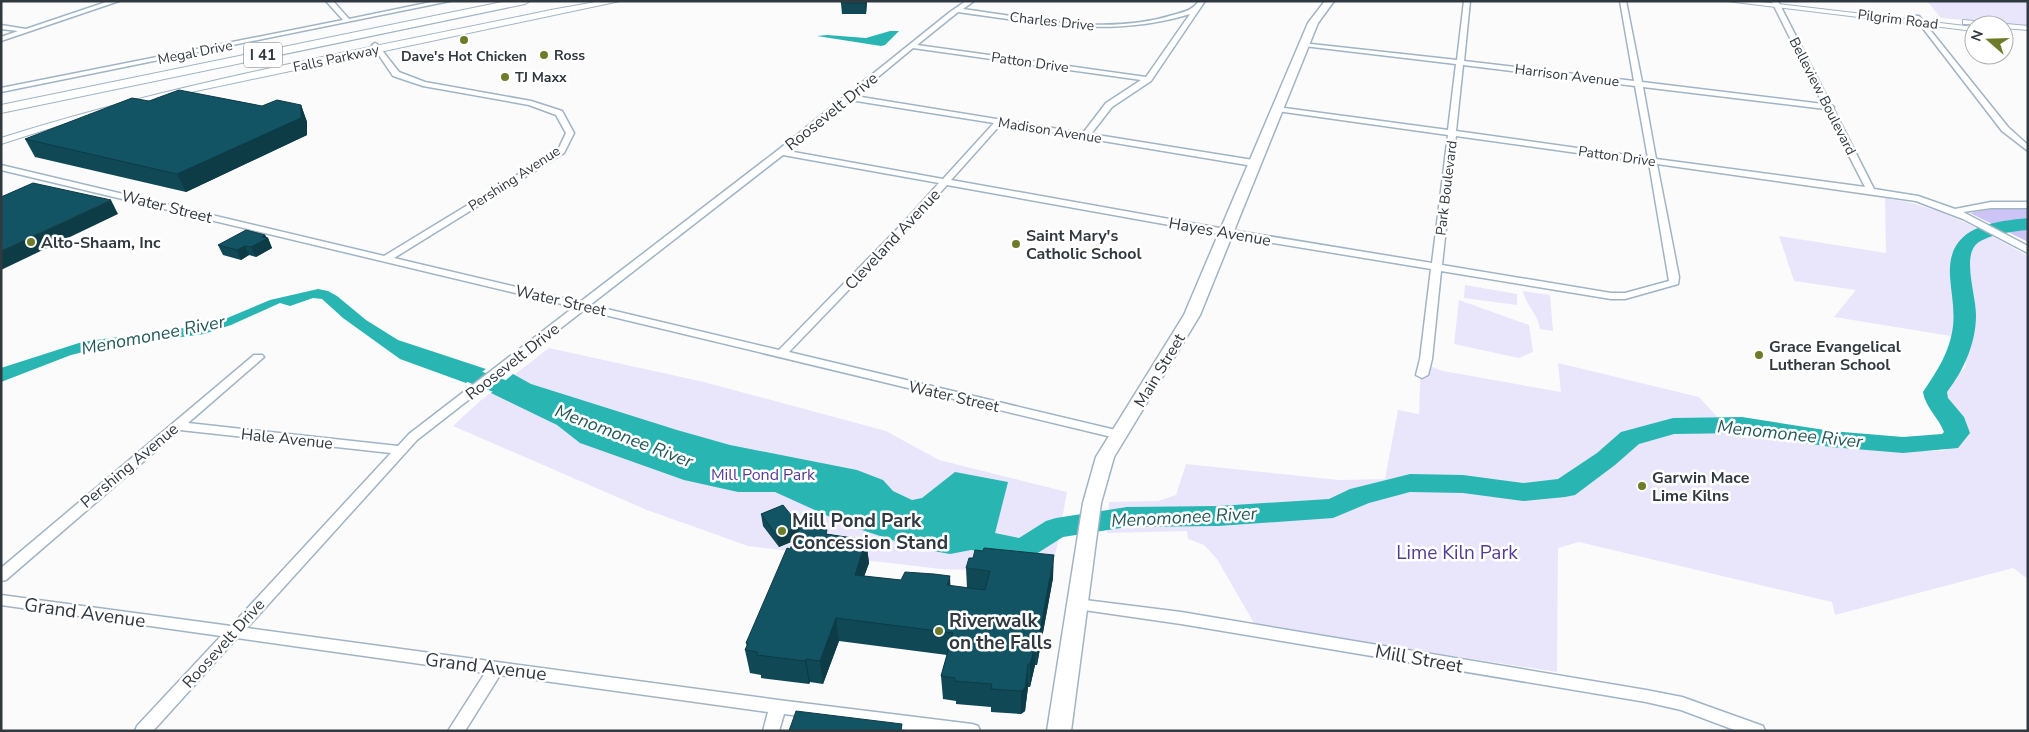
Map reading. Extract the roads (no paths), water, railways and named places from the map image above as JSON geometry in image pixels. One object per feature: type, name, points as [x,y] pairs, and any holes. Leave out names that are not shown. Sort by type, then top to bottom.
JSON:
[{"type":"highway","name":"I 41","points":[[1,100],[487,1]]},
{"type":"highway","name":"I 41","points":[[1,109],[525,1]]},
{"type":"main road","name":"Main Street","points":[[1313,23],[1314,13],[1319,1]]},
{"type":"main road","name":"Main Street","points":[[1059,731],[1092,503],[1105,457],[1192,315],[1204,291],[1253,163],[1313,23],[1330,1]]},
{"type":"street","points":[[1,38],[116,1]]},
{"type":"street","points":[[329,1],[348,21]]},
{"type":"street","name":"Megal Drive","points":[[1,90],[447,1]]},
{"type":"street","name":"Falls Parkway","points":[[1,141],[79,116],[143,99],[585,1]]},
{"type":"street","name":"Falls Parkway","points":[[1,135],[84,109],[142,94],[550,12],[616,1]]},
{"type":"street","name":"Roosevelt Drive","points":[[143,731],[399,450],[781,152],[957,10],[971,1]]},
{"type":"street","points":[[1085,136],[1109,105],[1148,78],[1202,1]]},
{"type":"street","name":"Park Boulevard","points":[[1422,375],[1426,359],[1437,268],[1467,1]]},
{"type":"street","points":[[1623,1],[1653,161]]},
{"type":"street","name":"Pilgrim Road","points":[[1732,1],[1776,4],[1964,27]]},
{"type":"street","name":"Pilgrim Road","points":[[1764,1],[1776,4]]},
{"type":"street","name":"Belleview Boulevard","points":[[1776,4],[1871,191]]},
{"type":"street","name":"Charles Drive","points":[[957,10],[1077,25],[1117,25],[1148,22],[1195,10]]},
{"type":"street","points":[[1919,20],[2001,124],[2028,150]]},
{"type":"street","name":"Pilgrim Road","points":[[1919,20],[1964,23]]},
{"type":"street","name":"Charles Drive","points":[[1148,22],[1182,28]]},
{"type":"street","points":[[1,26],[25,31]]},
{"type":"street","points":[[2014,27],[2028,28]]},
{"type":"street","points":[[2014,33],[2028,34]]},
{"type":"street","name":"Harrison Avenue","points":[[1304,44],[1830,107]]},
{"type":"street","name":"Patton Drive","points":[[912,46],[1148,78]]},
{"type":"street","name":"Pershing Avenue","points":[[376,47],[396,74],[422,84],[531,103],[559,113],[570,133],[560,151],[386,259]]},
{"type":"street","name":"Madison Avenue","points":[[847,97],[1253,163]]},
{"type":"street","name":"Patton Drive","points":[[1277,109],[1871,191],[1926,201],[1956,211],[2028,250]]},
{"type":"street","name":"Cleveland Avenue","points":[[782,353],[946,181],[999,122]]},
{"type":"street","name":"Hayes Avenue","points":[[781,152],[1225,232],[1616,297],[1674,282],[1653,161]]},
{"type":"street","name":"Water Street","points":[[1,167],[1120,435]]},
{"type":"street","points":[[1956,211],[1991,205],[2028,205]]},
{"type":"street","name":"Pershing Avenue","points":[[1,576],[258,357]]},
{"type":"street","name":"Hale Avenue","points":[[176,426],[399,450]]},
{"type":"street","name":"Grand Avenue","points":[[1,600],[496,668],[627,684],[778,707],[972,731]]},
{"type":"street","name":"Mill Street","points":[[1077,604],[1181,618],[1646,696],[1682,704],[1757,731]]},
{"type":"street","points":[[456,731],[496,668]]},
{"type":"street","points":[[771,731],[778,707]]},
{"type":"water","points":[[890,31],[899,31],[885,45],[881,46],[817,36],[866,38]]},
{"type":"water","points":[[318,289],[328,291],[337,296],[366,320],[398,340],[486,369],[466,383],[400,359],[343,318],[322,299],[313,298],[290,306],[280,303],[231,325],[204,334],[95,349],[71,355],[1,382],[1,368],[82,342],[199,326],[220,321],[270,300]]},
{"type":"water","points":[[513,374],[531,384],[730,445],[857,470],[883,480],[893,491],[912,500],[922,498],[955,472],[1008,482],[990,553],[971,550],[950,554],[916,548],[850,526],[775,492],[738,492],[684,480],[580,443],[557,425],[491,393]]},
{"type":"waterway","name":"Menomonee River","points":[[961,536],[1023,549],[1056,528],[1127,517],[1218,516],[1333,508],[1360,496],[1410,483],[1463,484],[1523,492],[1565,488],[1606,459],[1630,438],[1673,426],[1742,425],[1831,439],[1903,445],[1949,442],[1957,433],[1951,417],[1936,399],[1935,392],[1949,373],[1962,339],[1965,315],[1960,260],[1964,246],[1968,241],[1983,233],[2028,224]]},
{"type":"waterway","name":"Menomonee River","points":[[444,365],[529,397]]},
{"type":"place","name":"Dave's Hot Chicken","points":[[464,40]]},
{"type":"place","name":"Ross","points":[[544,55]]},
{"type":"place","name":"TJ Maxx","points":[[505,77]]},
{"type":"place","name":"Alto-Shaam, Inc","points":[[31,242]]},
{"type":"place","name":"Saint Mary's Catholic School","points":[[1016,244]]},
{"type":"place","name":"Grace Evangelical Lutheran School","points":[[1759,355]]},
{"type":"place","name":"Garwin Mace Lime Kilns","points":[[1642,486]]},
{"type":"place","name":"Mill Pond Park Concession Stand","points":[[782,531]]},
{"type":"place","name":"Riverwalk on the Falls","points":[[939,631]]},
{"type":"park label","name":"Mill Pond Park","points":[[763,474]]},
{"type":"park label","name":"Lime Kiln Park","points":[[1457,552]]}]
